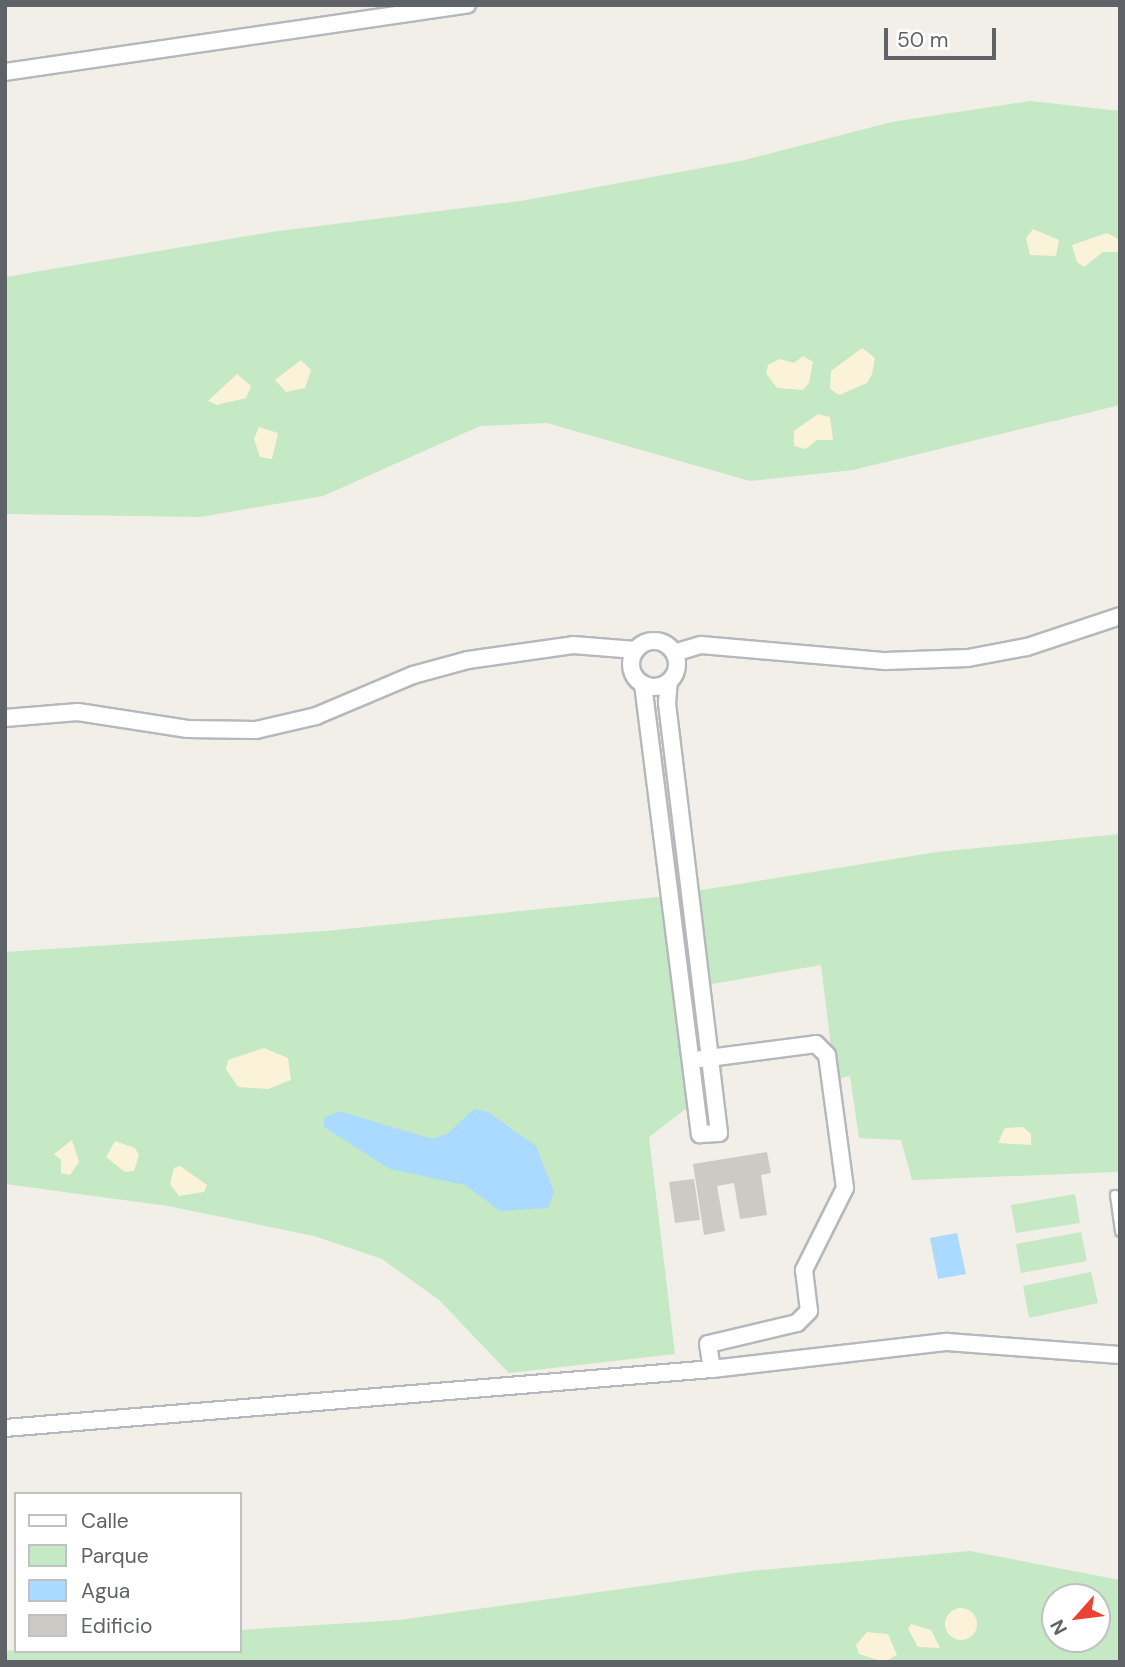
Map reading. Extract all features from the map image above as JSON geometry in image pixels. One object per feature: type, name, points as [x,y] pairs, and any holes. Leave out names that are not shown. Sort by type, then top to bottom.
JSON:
[{"type":"street","points":[[5,72],[467,5]]},
{"type":"street","points":[[5,718],[78,712],[212,731],[256,730],[316,716],[413,675],[468,660],[573,645],[636,650],[653,641],[674,653],[701,645],[885,660],[968,657],[1027,647],[1120,616]]},
{"type":"street","points":[[636,650],[632,668],[643,684],[699,1134],[719,1133],[688,886],[669,682],[676,671],[674,653]]},
{"type":"street","points":[[643,684],[669,682]]},
{"type":"street","points":[[668,888],[688,886]]},
{"type":"street","points":[[690,1060],[816,1044],[827,1055],[845,1188],[804,1270],[809,1311],[797,1323],[708,1344],[712,1368]]},
{"type":"street","points":[[5,1428],[712,1368],[947,1342],[1120,1355]]},
{"type":"lane","points":[[1115,1195],[1120,1232]]},
{"type":"green space","points":[[1030,101],[1120,111],[1120,405],[853,470],[750,481],[547,423],[480,426],[323,496],[200,517],[5,514],[5,277],[271,232],[521,201],[745,160],[892,122]]},
{"type":"green space","points":[[1120,834],[1120,1171],[912,1180],[901,1140],[859,1138],[850,1076],[835,1080],[821,965],[672,991],[687,1108],[649,1137],[675,1354],[509,1373],[439,1300],[382,1259],[314,1236],[168,1206],[5,1184],[5,952],[326,931],[658,897],[937,852]]},
{"type":"green space","points":[[1075,1194],[1080,1223],[1016,1233],[1011,1205]]},
{"type":"green space","points":[[1081,1232],[1087,1261],[1021,1273],[1016,1244]]},
{"type":"green space","points":[[1091,1272],[1098,1303],[1029,1318],[1023,1286]]},
{"type":"green space","points":[[970,1551],[1120,1580],[1120,1662],[5,1662],[5,1651],[14,1650],[14,1653],[242,1653],[242,1630],[399,1620],[750,1571]]},
{"type":"sand","points":[[1033,229],[1059,240],[1056,256],[1030,255],[1026,238]]},
{"type":"sand","points":[[1107,233],[1120,240],[1119,252],[1103,252],[1084,267],[1077,262],[1072,245]]},
{"type":"sand","points":[[862,348],[875,358],[872,374],[867,383],[839,395],[830,389],[831,371]]},
{"type":"sand","points":[[803,356],[813,362],[809,383],[803,390],[777,388],[766,373],[768,365],[780,359],[794,363]]},
{"type":"sand","points":[[301,360],[311,370],[305,388],[286,392],[275,380]]},
{"type":"sand","points":[[237,374],[251,386],[246,398],[217,405],[208,401]]},
{"type":"sand","points":[[818,414],[830,417],[833,440],[817,440],[806,449],[794,446],[794,431]]},
{"type":"sand","points":[[259,427],[278,433],[272,459],[260,457],[254,439]]},
{"type":"sand","points":[[264,1048],[288,1058],[291,1080],[268,1089],[238,1087],[226,1069],[228,1060]]},
{"type":"sand","points":[[1023,1127],[1031,1134],[1031,1145],[998,1143],[1005,1128]]},
{"type":"sand","points":[[72,1140],[79,1162],[70,1175],[61,1173],[61,1160],[54,1154]]},
{"type":"sand","points":[[115,1141],[135,1148],[139,1155],[134,1171],[125,1172],[106,1157]]},
{"type":"sand","points":[[180,1166],[207,1185],[204,1192],[179,1196],[170,1184],[174,1168]]},
{"type":"sand","points":[[961,1608],[972,1613],[977,1624],[972,1635],[961,1640],[950,1635],[945,1624],[950,1613]]},
{"type":"sand","points":[[911,1624],[931,1630],[940,1648],[918,1647],[908,1629]]},
{"type":"sand","points":[[867,1632],[888,1634],[897,1655],[884,1662],[859,1654],[856,1645]]},
{"type":"water","points":[[474,1109],[488,1112],[536,1146],[554,1192],[548,1208],[500,1211],[465,1185],[390,1169],[324,1127],[324,1118],[339,1111],[432,1139],[447,1134]]},
{"type":"water","points":[[957,1233],[966,1274],[938,1279],[930,1238]]},
{"type":"building","points":[[767,1152],[771,1173],[761,1175],[767,1215],[740,1219],[734,1183],[717,1186],[725,1231],[704,1235],[693,1164]]},
{"type":"building","points":[[694,1179],[700,1220],[675,1223],[669,1182]]}]
